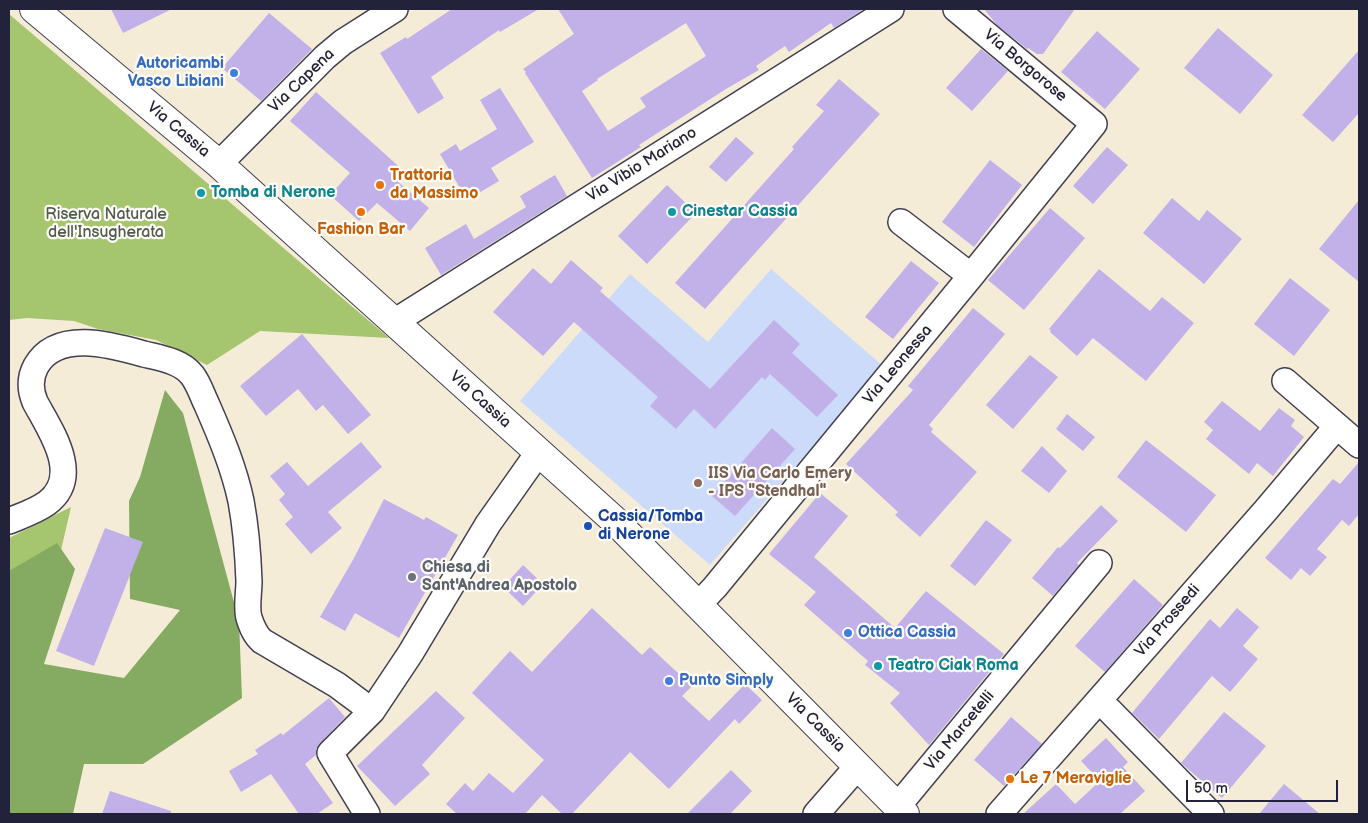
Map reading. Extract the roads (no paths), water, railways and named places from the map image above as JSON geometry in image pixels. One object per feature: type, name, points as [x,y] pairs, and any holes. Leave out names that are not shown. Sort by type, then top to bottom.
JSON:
[{"type":"main road","name":"Via Cassia","points":[[34,9],[219,164],[614,520],[901,810]]},
{"type":"street","name":"Via Capena","points":[[219,164],[325,57],[343,42],[394,9]]},
{"type":"street","name":"Via Vibio Mariano","points":[[394,322],[891,9]]},
{"type":"street","name":"Via Borgorose","points":[[956,9],[1094,124]]},
{"type":"street","name":"Via Leonessa","points":[[699,604],[971,276],[1094,124]]},
{"type":"street","points":[[901,222],[971,276]]},
{"type":"street","points":[[9,521],[46,504],[56,494],[62,477],[63,465],[60,450],[35,402],[31,386],[32,375],[36,366],[46,354],[56,347],[68,344],[102,344],[179,364],[188,370],[196,381],[224,442],[230,462],[245,526],[249,581],[249,617],[255,632],[262,641],[337,685],[372,711]]},
{"type":"street","points":[[1285,381],[1359,445]]},
{"type":"street","name":"Via Prossedi","points":[[999,814],[1266,510],[1337,426]]},
{"type":"street","points":[[367,814],[330,753],[372,711],[410,654],[488,524],[538,453]]},
{"type":"street","name":"Via Marcetelli","points":[[901,810],[1098,563]]},
{"type":"street","points":[[1109,710],[1211,814]]},
{"type":"street","points":[[816,814],[858,766]]},
{"type":"place","name":"Autoricambi Vasco Libiani","points":[[234,73]]},
{"type":"place","name":"Trattoria da Massimo","points":[[380,185]]},
{"type":"place","name":"Tomba di Nerone","points":[[201,193]]},
{"type":"place","name":"Fashion Bar","points":[[361,212]]},
{"type":"place","name":"Cinestar Cassia","points":[[672,212]]},
{"type":"place","name":"IIS Via Carlo Emery - IPS \"Stendhal\"","points":[[698,483]]},
{"type":"place","name":"Cassia/Tomba di Nerone","points":[[588,526]]},
{"type":"place","name":"Chiesa di Sant'Andrea Apostolo","points":[[412,577]]},
{"type":"place","name":"Ottica Cassia","points":[[848,633]]},
{"type":"place","name":"Teatro Ciak Roma","points":[[878,666]]},
{"type":"place","name":"Punto Simply","points":[[669,681]]},
{"type":"place","name":"Le 7 Meraviglie","points":[[1010,779]]},
{"type":"park label","name":"Riserva Naturale dell'Insugherata","points":[[106,224]]}]
